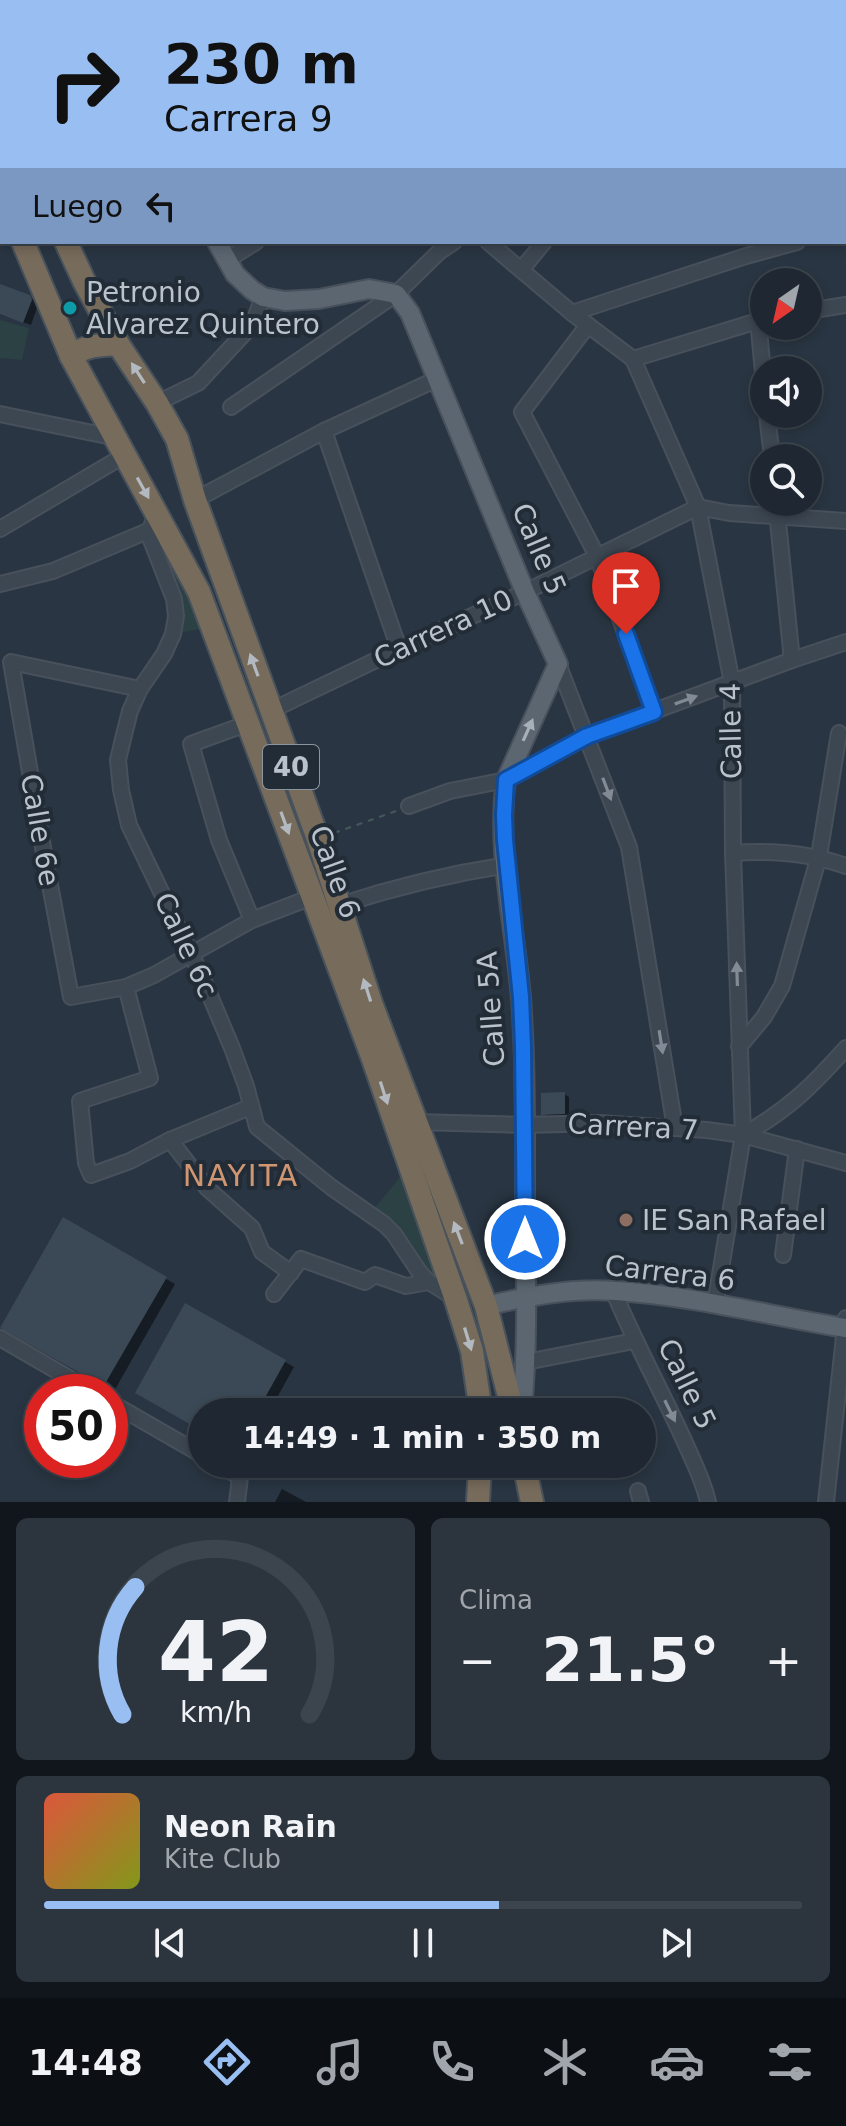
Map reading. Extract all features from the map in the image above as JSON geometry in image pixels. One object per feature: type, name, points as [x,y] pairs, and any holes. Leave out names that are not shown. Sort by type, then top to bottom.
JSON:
[{"type":"highway","name":"Calle 6","points":[[24,244],[71,356],[121,447],[155,524],[199,592],[373,1059],[472,1351],[479,1398]]},
{"type":"highway","name":"Calle 6","points":[[67,244],[118,344],[177,439],[195,500],[318,839],[371,1003],[486,1306],[509,1398]]},
{"type":"highway","points":[[71,356],[82,348],[118,344]]},
{"type":"highway","points":[[155,524],[179,513],[195,500]]},
{"type":"highway","points":[[479,1498],[480,1478]]},
{"type":"highway","points":[[526,1478],[529,1498]]},
{"type":"main road","points":[[218,244],[235,274],[263,297],[285,301],[319,299],[369,289],[396,294]]},
{"type":"main road","name":"Calle 5","points":[[396,294],[410,313],[525,592],[558,664]]},
{"type":"main road","name":"Calle 5A","points":[[526,1362],[521,997],[504,815],[506,780],[558,664]]},
{"type":"main road","name":"Carrera 6","points":[[486,1306],[526,1297],[613,1290],[846,1328]]},
{"type":"main road","points":[[523,1398],[526,1362]]},
{"type":"street","points":[[227,260],[253,244]]},
{"type":"street","points":[[231,407],[396,294],[451,244]]},
{"type":"street","name":"Calle 4","points":[[490,244],[572,313],[633,359],[698,507],[732,683],[733,853],[743,1135],[715,1305]]},
{"type":"street","points":[[521,270],[542,244]]},
{"type":"street","points":[[572,313],[745,249],[782,244]]},
{"type":"street","points":[[157,403],[198,383],[253,324],[263,297]]},
{"type":"street","points":[[822,309],[846,305]]},
{"type":"street","points":[[633,359],[750,322]]},
{"type":"street","points":[[588,325],[522,412],[597,556],[654,712]]},
{"type":"street","points":[[195,500],[324,431],[437,379]]},
{"type":"street","points":[[0,414],[121,447]]},
{"type":"street","points":[[324,431],[399,649]]},
{"type":"street","points":[[0,529],[121,447]]},
{"type":"street","points":[[698,507],[729,513],[750,511]]},
{"type":"street","name":"Carrera 10","points":[[270,711],[698,507]]},
{"type":"street","points":[[778,516],[792,660]]},
{"type":"street","points":[[817,516],[846,521]]},
{"type":"street","points":[[0,584],[53,571],[155,524]]},
{"type":"street","name":"Calle 6c","points":[[155,524],[149,535],[174,599],[176,616],[173,634],[164,654],[140,689],[130,711],[118,760],[129,825],[191,953],[232,1048],[257,1127],[331,1187],[384,1224],[420,1273],[456,1300]]},
{"type":"street","points":[[409,806],[450,791],[506,780],[587,736],[846,642]]},
{"type":"street","name":"Calle 6e","points":[[126,987],[71,997],[11,662],[140,689]]},
{"type":"street","name":"Calle 5","points":[[558,664],[629,847],[675,1128]]},
{"type":"street","points":[[249,723],[191,744],[219,840],[252,920]]},
{"type":"street","points":[[739,1047],[764,1017],[782,986],[819,856],[839,733]]},
{"type":"street","points":[[733,853],[763,851],[819,856],[846,866]]},
{"type":"street","points":[[340,905],[398,886],[507,865]]},
{"type":"street","points":[[250,1107],[170,1140],[130,1161],[91,1175],[86,1163],[80,1101],[150,1078],[126,987],[154,975],[252,920],[312,897]]},
{"type":"street","points":[[743,1135],[771,1119],[809,1089],[846,1048]]},
{"type":"street","name":"Carrera 7","points":[[416,1122],[525,1125],[598,1123],[675,1128],[743,1135],[846,1163]]},
{"type":"street","points":[[170,1140],[207,1188],[252,1228],[262,1252],[291,1273]]},
{"type":"street","points":[[783,1255],[797,1149]]},
{"type":"street","points":[[274,1294],[301,1259],[365,1282],[375,1275],[406,1286],[429,1282]]},
{"type":"street","name":"Calle 5","points":[[613,1290],[634,1341],[705,1486],[708,1502]]},
{"type":"street","points":[[826,1502],[846,1318]]},
{"type":"street","points":[[0,1338],[62,1374]]},
{"type":"street","points":[[526,1362],[634,1341]]},
{"type":"street","points":[[128,1412],[188,1447]]},
{"type":"street","points":[[237,1502],[240,1478]]},
{"type":"path","points":[[318,839],[409,806]]},
{"type":"green space","points":[[0,320],[29,328],[22,360],[0,358]]},
{"type":"green space","points":[[159,518],[208,634],[200,629],[173,634],[176,616],[150,530]]},
{"type":"green space","points":[[407,1162],[456,1300],[370,1214],[400,1177]]},
{"type":"building","points":[[0,284],[30,295],[32,300],[23,323],[0,314]]},
{"type":"building","points":[[565,1092],[565,1114],[541,1115],[541,1093]]},
{"type":"building","points":[[63,1217],[167,1277],[111,1374],[82,1374],[0,1328]]},
{"type":"building","points":[[185,1303],[286,1360],[265,1398],[188,1398],[188,1423],[135,1393]]},
{"type":"place","name":"Petronio Alvarez Quintero","points":[[70,308]]},
{"type":"place","name":"IE San Rafael","points":[[626,1220]]},
{"type":"district","name":"NAYITA","points":[[241,1175]]},
{"type":"route","points":[[525,1239],[525,1070],[505,840],[506,780],[587,736],[654,712],[626,634]]}]
